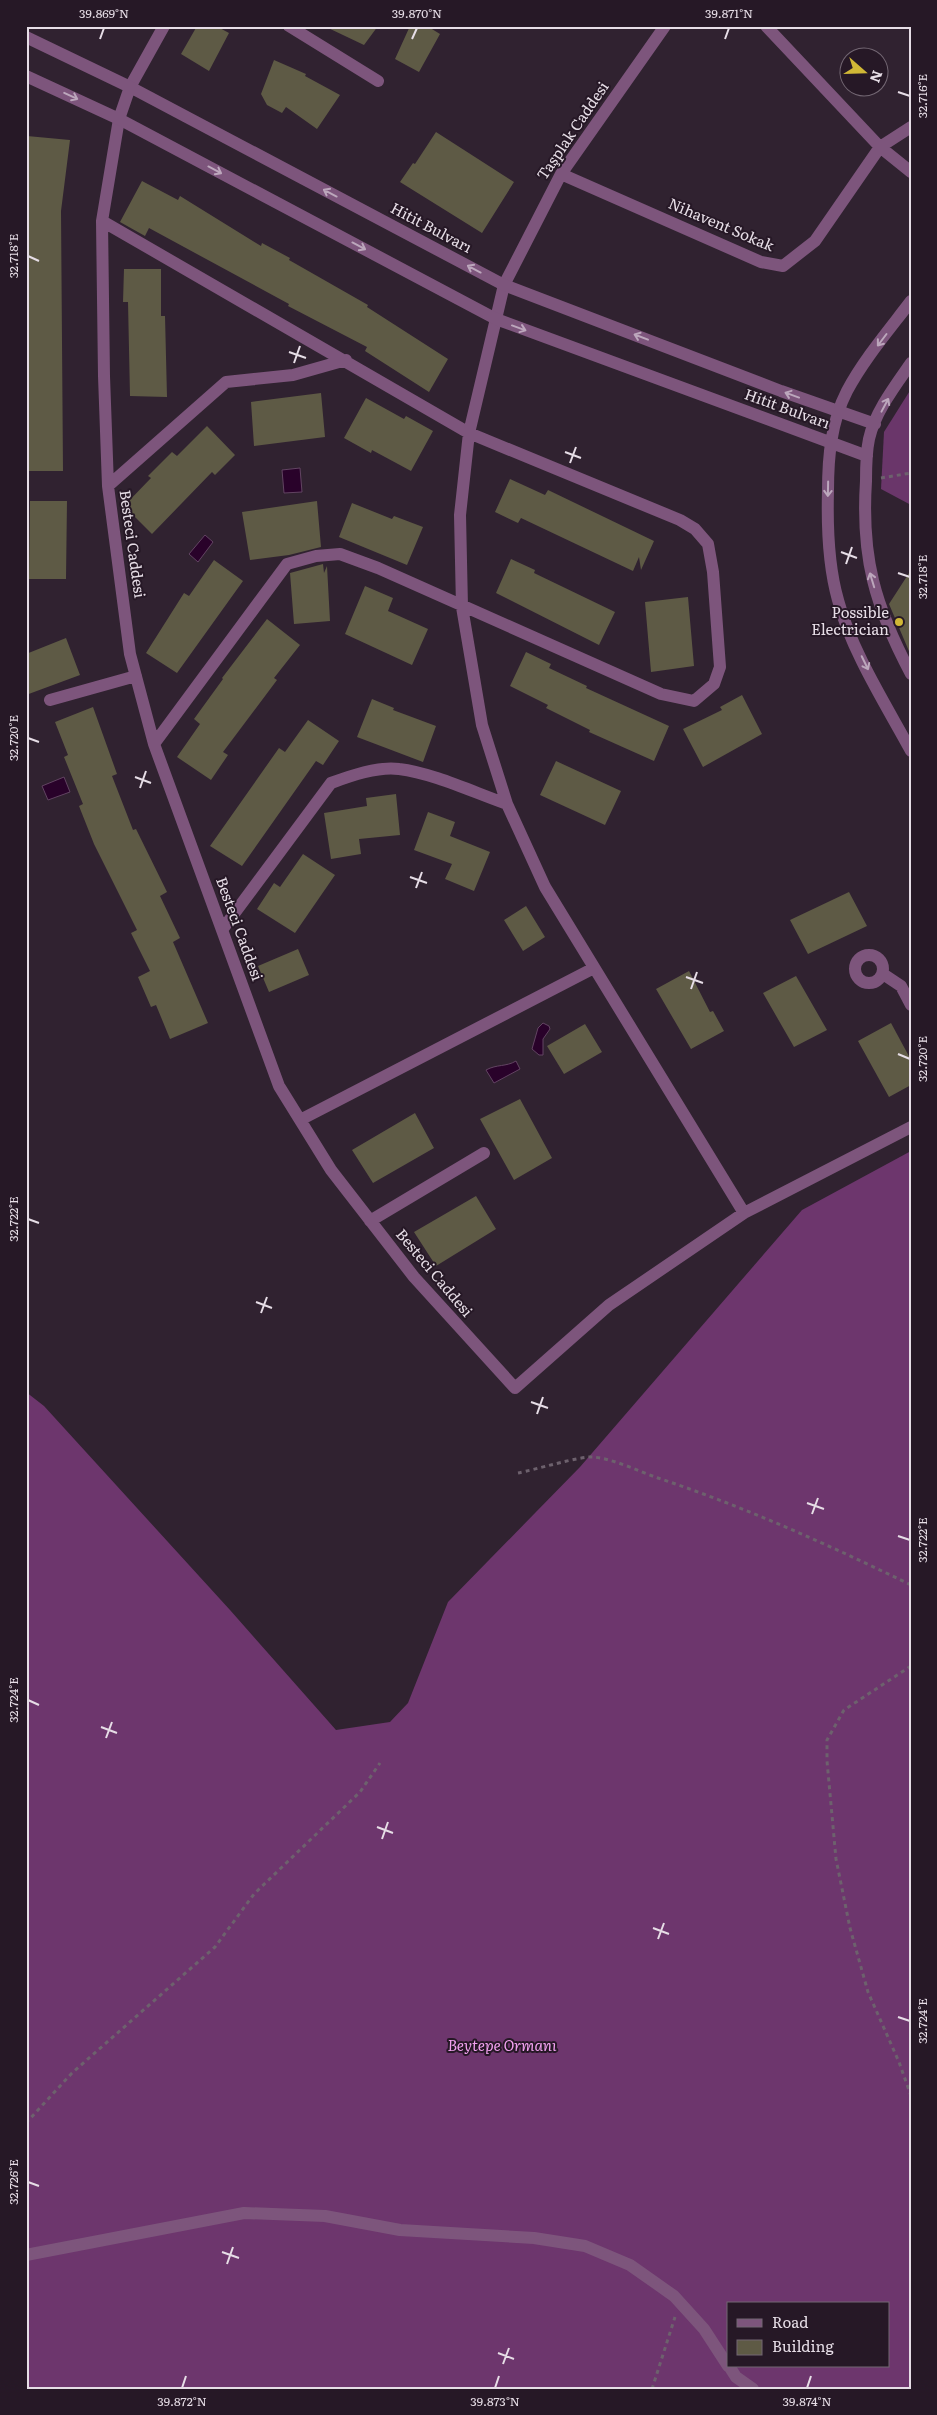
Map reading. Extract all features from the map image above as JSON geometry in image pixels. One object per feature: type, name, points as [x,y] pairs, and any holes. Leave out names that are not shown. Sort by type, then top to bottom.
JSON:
[{"type":"street","points":[[130,87],[164,26]]},
{"type":"street","points":[[289,26],[378,81]]},
{"type":"street","name":"Taşplak Caddesi","points":[[665,26],[561,174],[504,285],[469,433],[460,515],[462,607],[482,725],[507,804],[545,888],[744,1213]]},
{"type":"street","points":[[766,26],[880,147],[911,172]]},
{"type":"street","name":"Hitit Bulvarı","points":[[26,36],[130,87],[504,285],[838,412],[875,424]]},
{"type":"street","name":"Hitit Bulvarı","points":[[26,76],[119,119],[496,320],[867,456]]},
{"type":"street","name":"Besteci Caddesi","points":[[130,87],[119,119],[102,220],[104,376],[108,486],[130,654],[154,744],[279,1086],[330,1170],[414,1277],[515,1388],[609,1305],[744,1213]]},
{"type":"street","points":[[880,147],[911,127]]},
{"type":"street","name":"Nihavent Sokak","points":[[561,174],[761,262],[783,266],[815,241],[880,147]]},
{"type":"street","points":[[102,220],[469,433],[680,520],[695,529],[708,544],[712,563],[720,667],[714,684],[694,701],[661,694],[378,568],[340,554],[316,556],[287,564],[154,744]]},
{"type":"street","points":[[911,301],[865,363],[847,391],[838,412],[831,442],[827,516],[832,574],[838,600],[852,638],[911,751]]},
{"type":"street","points":[[108,486],[226,382],[293,375],[346,360]]},
{"type":"street","points":[[911,363],[891,393],[869,439],[864,537],[869,571],[879,605],[911,674]]},
{"type":"street","points":[[50,700],[136,676]]},
{"type":"street","points":[[222,930],[331,783],[358,774],[398,768],[441,780],[507,804]]},
{"type":"street","points":[[300,1120],[594,968]]},
{"type":"street","points":[[883,974],[901,986],[911,1005]]},
{"type":"street","points":[[744,1213],[911,1128]]},
{"type":"street","points":[[370,1221],[484,1154]]},
{"type":"street","points":[[26,2255],[244,2213],[325,2216],[400,2230],[534,2238],[585,2246],[630,2265],[680,2302],[704,2329],[727,2364]]},
{"type":"street","points":[[729,2368],[736,2377],[753,2389]]},
{"type":"path","points":[[866,481],[911,473]]},
{"type":"path","points":[[518,1473],[592,1457],[684,1487],[764,1519],[855,1558],[911,1585]]},
{"type":"path","points":[[911,1666],[844,1710],[827,1740],[827,1762],[830,1812],[836,1859],[850,1928],[868,1992],[899,2062],[911,2096]]},
{"type":"path","points":[[26,2123],[72,2073],[215,1947],[254,1894],[360,1792],[380,1763]]},
{"type":"path","points":[[652,2389],[680,2302]]},
{"type":"shaded area","points":[[911,389],[911,505],[881,489],[884,432]]},
{"type":"shaded area","points":[[300,468],[302,492],[284,493],[282,470]]},
{"type":"shaded area","points":[[205,535],[213,542],[198,562],[189,554]]},
{"type":"shaded area","points":[[64,777],[70,792],[48,800],[42,786]]},
{"type":"shaded area","points":[[543,1023],[549,1026],[550,1029],[543,1039],[543,1055],[539,1055],[532,1049],[538,1028]]},
{"type":"shaded area","points":[[516,1061],[520,1069],[494,1083],[486,1070],[509,1064]]},
{"type":"green space","name":"Beytepe Ormanı","points":[[911,1151],[911,2389],[26,2389],[26,1392],[44,1406],[230,1610],[336,1730],[390,1722],[408,1703],[448,1602],[580,1467],[802,1210]]},
{"type":"building","points":[[197,26],[216,26],[229,33],[209,71],[181,54]]},
{"type":"building","points":[[324,26],[378,26],[364,45]]},
{"type":"building","points":[[410,26],[427,26],[440,34],[419,72],[395,59]]},
{"type":"building","points":[[274,60],[306,74],[305,76],[340,95],[317,129],[286,107],[282,113],[267,105],[261,94]]},
{"type":"building","points":[[436,132],[514,182],[482,233],[400,182],[413,163],[415,164]]},
{"type":"building","points":[[27,136],[70,140],[61,211],[63,471],[26,471]]},
{"type":"building","points":[[142,181],[178,200],[180,196],[261,246],[262,243],[290,258],[289,260],[368,305],[367,307],[448,359],[429,392],[365,351],[367,347],[288,306],[289,304],[149,228],[145,236],[120,222]]},
{"type":"building","points":[[124,269],[161,269],[161,316],[165,316],[167,397],[130,396],[128,302],[123,302]]},
{"type":"building","points":[[321,393],[325,437],[254,446],[251,402]]},
{"type":"building","points":[[366,398],[404,419],[406,416],[433,431],[411,471],[372,450],[371,453],[344,438]]},
{"type":"building","points":[[207,426],[235,455],[215,475],[212,472],[152,534],[124,506],[151,478],[148,476],[172,452],[177,456]]},
{"type":"building","points":[[510,479],[545,495],[548,490],[654,541],[641,570],[639,557],[633,571],[521,518],[518,523],[495,512]]},
{"type":"building","points":[[30,501],[67,501],[66,579],[29,579]]},
{"type":"building","points":[[317,501],[321,547],[289,555],[250,560],[242,512]]},
{"type":"building","points":[[352,503],[392,519],[394,516],[423,527],[407,565],[339,537]]},
{"type":"building","points":[[511,559],[535,570],[534,573],[615,612],[599,645],[496,593]]},
{"type":"building","points":[[214,560],[243,581],[177,673],[146,653],[184,593],[189,596]]},
{"type":"building","points":[[323,564],[324,573],[327,566],[330,621],[294,624],[290,573]]},
{"type":"building","name":"Possible Electrician","points":[[911,570],[911,656],[889,604]]},
{"type":"building","points":[[365,586],[393,598],[388,611],[428,629],[412,665],[345,634]]},
{"type":"building","points":[[688,597],[694,666],[651,672],[645,602]]},
{"type":"building","points":[[267,619],[300,645],[274,678],[277,680],[223,752],[228,755],[211,780],[177,757],[200,724],[194,719],[222,678]]},
{"type":"building","points":[[66,638],[80,675],[26,695],[26,654]]},
{"type":"building","points":[[526,652],[551,664],[549,668],[587,686],[586,688],[669,726],[654,761],[589,732],[590,730],[546,708],[548,705],[510,686]]},
{"type":"building","points":[[742,695],[762,734],[703,767],[683,729],[722,710],[720,707]]},
{"type":"building","points":[[372,699],[394,708],[393,710],[436,726],[423,762],[357,737]]},
{"type":"building","points":[[93,707],[117,774],[112,776],[133,830],[136,829],[167,892],[160,896],[180,938],[173,942],[208,1023],[170,1039],[156,1005],[151,1007],[138,977],[150,971],[131,933],[137,930],[94,844],[79,806],[83,804],[64,757],[68,755],[55,722]]},
{"type":"building","points":[[308,720],[339,741],[323,765],[316,761],[242,866],[210,846],[279,748],[285,752]]},
{"type":"building","points":[[556,761],[621,791],[605,825],[540,795]]},
{"type":"building","points":[[396,794],[400,835],[359,839],[361,854],[331,859],[324,813],[367,806],[366,798]]},
{"type":"building","points":[[428,812],[455,822],[450,836],[490,852],[474,891],[445,879],[452,864],[414,850]]},
{"type":"building","points":[[303,854],[335,875],[295,933],[257,909],[274,883],[280,887]]},
{"type":"building","points":[[849,892],[867,926],[808,954],[790,920]]},
{"type":"building","points":[[526,906],[545,937],[523,951],[504,920]]},
{"type":"building","points":[[298,949],[309,975],[269,992],[258,966]]},
{"type":"building","points":[[689,971],[710,1012],[713,1011],[724,1031],[691,1049],[656,989]]},
{"type":"building","points":[[796,976],[827,1030],[794,1047],[763,993]]},
{"type":"building","points":[[891,1023],[911,1060],[911,1085],[889,1097],[858,1041]]},
{"type":"building","points":[[585,1024],[602,1052],[564,1074],[547,1046]]},
{"type":"building","points":[[520,1099],[552,1158],[514,1180],[480,1119]]},
{"type":"building","points":[[415,1113],[434,1148],[373,1183],[352,1150]]},
{"type":"building","points":[[476,1196],[496,1229],[436,1266],[414,1232]]},
{"type":"place","name":"Possible Electrician","points":[[899,622]]}]
